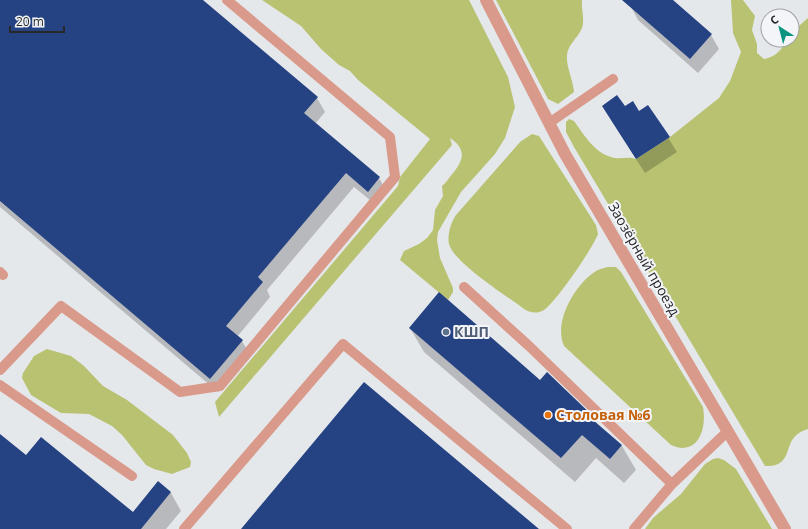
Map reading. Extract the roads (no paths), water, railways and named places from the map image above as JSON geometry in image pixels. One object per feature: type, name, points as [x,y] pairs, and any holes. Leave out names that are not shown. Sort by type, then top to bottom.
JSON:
[{"type":"street","name":"Заозёрный проезд","points":[[486,0],[569,161],[785,529]]},
{"type":"lane","points":[[0,370],[60,306],[180,392],[220,386],[395,177],[390,137],[227,0]]},
{"type":"lane","points":[[549,123],[613,79]]},
{"type":"lane","points":[[464,287],[529,346],[672,484]]},
{"type":"lane","points":[[184,529],[343,344],[567,529]]},
{"type":"lane","points":[[0,385],[132,476]]},
{"type":"lane","points":[[634,529],[672,484],[727,432]]},
{"type":"place","name":"КШП","points":[[446,332]]},
{"type":"place","name":"Столовая №6","points":[[548,415]]}]
